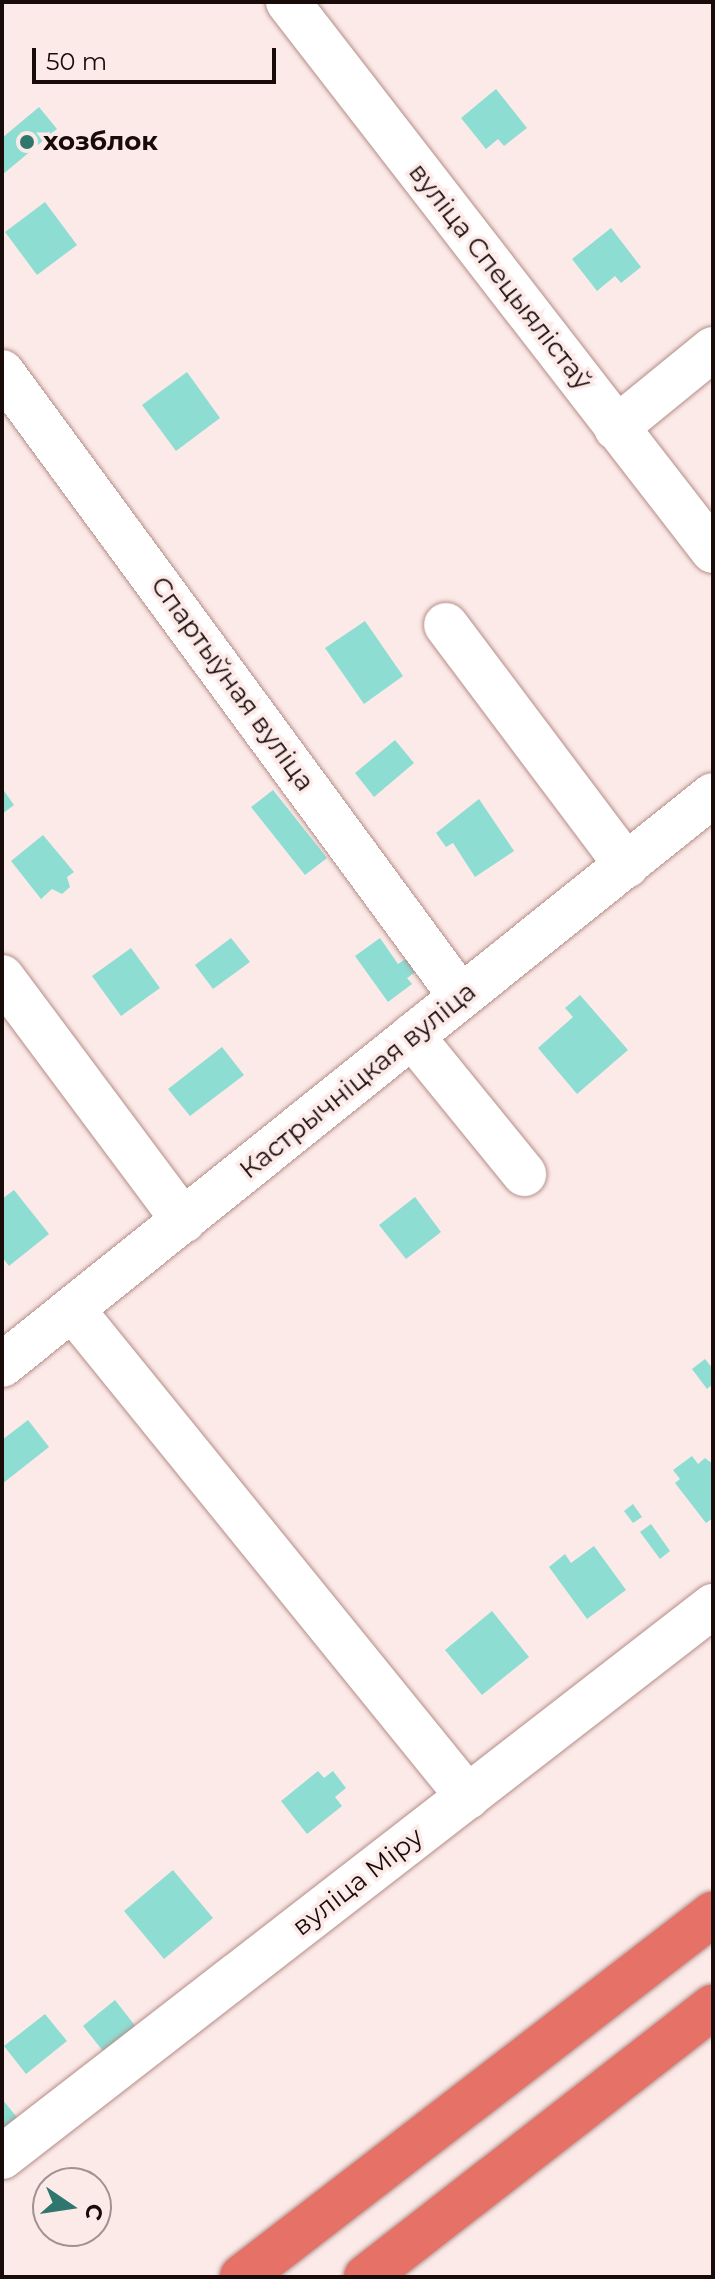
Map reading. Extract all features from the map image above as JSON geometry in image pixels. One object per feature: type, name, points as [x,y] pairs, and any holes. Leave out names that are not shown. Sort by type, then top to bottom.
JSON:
[{"type":"highway","points":[[242,2277],[713,1914]]},
{"type":"highway","points":[[366,2277],[713,2007]]},
{"type":"street","name":"вуліца Спецыялістаў","points":[[288,2],[713,551]]},
{"type":"street","points":[[616,428],[713,349]]},
{"type":"street","name":"Спартыўная вуліца","points":[[2,372],[461,997]]},
{"type":"street","points":[[446,625],[627,866]]},
{"type":"street","name":"Кастрычніцкая вуліца","points":[[2,1365],[713,795]]},
{"type":"street","points":[[2,977],[184,1221]]},
{"type":"street","points":[[412,1036],[524,1174]]},
{"type":"street","points":[[73,1310],[468,1797]]},
{"type":"street","name":"вуліца Міру","points":[[2,2157],[713,1606]]},
{"type":"building","points":[[496,89],[527,128],[504,146],[498,139],[486,149],[461,118]]},
{"type":"building","name":"хозблок","points":[[39,107],[57,129],[2,175],[2,138]]},
{"type":"building","points":[[45,202],[77,245],[37,275],[5,232]]},
{"type":"building","points":[[611,228],[641,267],[621,283],[615,276],[597,291],[572,259]]},
{"type":"building","points":[[187,372],[220,418],[176,451],[142,405]]},
{"type":"building","points":[[365,621],[403,676],[364,704],[325,648]]},
{"type":"building","points":[[395,740],[414,763],[374,797],[355,773]]},
{"type":"building","points":[[2,788],[14,805],[2,814]]},
{"type":"building","points":[[273,790],[327,858],[305,875],[251,807]]},
{"type":"building","points":[[479,799],[514,851],[475,877],[453,843],[446,847],[436,833]]},
{"type":"building","points":[[43,835],[74,872],[67,877],[70,887],[62,894],[52,889],[41,899],[11,861]]},
{"type":"building","points":[[231,938],[250,962],[213,989],[195,965]]},
{"type":"building","points":[[380,938],[398,964],[410,956],[420,969],[407,978],[412,984],[388,1002],[355,956]]},
{"type":"building","points":[[131,948],[160,988],[121,1016],[92,976]]},
{"type":"building","points":[[580,995],[628,1050],[577,1094],[538,1048],[573,1017],[565,1008]]},
{"type":"building","points":[[222,1047],[244,1075],[190,1116],[168,1089]]},
{"type":"building","points":[[14,1190],[49,1234],[9,1266],[2,1257],[2,1199]]},
{"type":"building","points":[[415,1197],[441,1232],[406,1259],[379,1225]]},
{"type":"building","points":[[705,1359],[713,1369],[713,1384],[707,1389],[692,1369]]},
{"type":"building","points":[[28,1420],[49,1447],[2,1484],[2,1440]]},
{"type":"building","points":[[692,1456],[698,1464],[705,1458],[713,1464],[713,1518],[706,1523],[675,1483],[680,1479],[673,1470]]},
{"type":"building","points":[[633,1504],[642,1517],[633,1523],[624,1511]]},
{"type":"building","points":[[651,1524],[670,1551],[660,1559],[640,1532]]},
{"type":"building","points":[[594,1546],[626,1590],[587,1619],[549,1567],[565,1554],[571,1563]]},
{"type":"building","points":[[492,1611],[529,1657],[482,1695],[445,1650]]},
{"type":"building","points":[[318,1771],[324,1778],[333,1771],[346,1788],[335,1797],[342,1806],[307,1834],[281,1801]]},
{"type":"building","points":[[173,1870],[213,1918],[164,1959],[124,1911]]},
{"type":"building","points":[[115,2000],[143,2036],[111,2061],[83,2026]]},
{"type":"building","points":[[45,2014],[67,2041],[26,2074],[4,2046]]},
{"type":"building","points":[[2,2099],[25,2127],[2,2138]]},
{"type":"place","name":"хозблок","points":[[27,142]]}]
